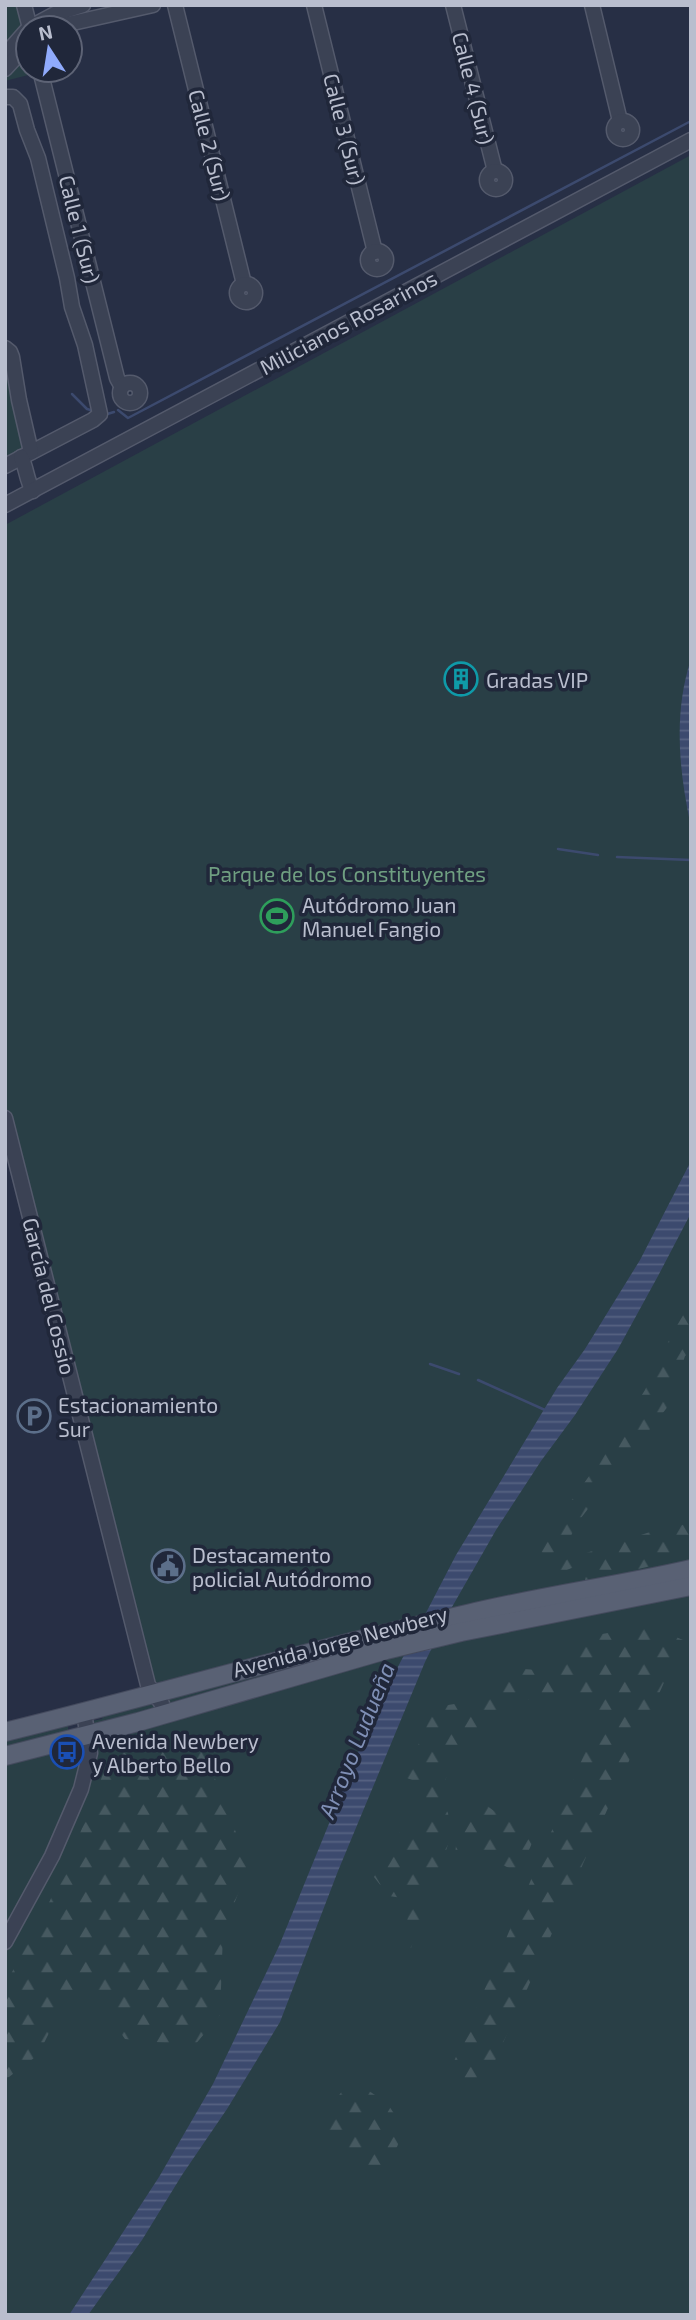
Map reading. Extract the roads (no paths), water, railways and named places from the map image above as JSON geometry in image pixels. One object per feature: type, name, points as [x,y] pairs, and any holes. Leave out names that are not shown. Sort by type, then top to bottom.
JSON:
[{"type":"main road","name":"Avenida Jorge Newbery","points":[[5,1732],[395,1631],[691,1569]]},
{"type":"main road","name":"Avenida Jorge Newbery","points":[[5,1756],[88,1736],[386,1650],[461,1632],[691,1586]]},
{"type":"street","points":[[55,14],[83,5]]},
{"type":"street","points":[[84,20],[153,5]]},
{"type":"street","name":"Calle 2 (Sur)","points":[[175,5],[244,284]]},
{"type":"street","name":"Calle 3 (Sur)","points":[[314,5],[375,252]]},
{"type":"street","name":"Calle 4 (Sur)","points":[[453,5],[495,171]]},
{"type":"street","points":[[592,5],[620,121]]},
{"type":"street","name":"Calle 1 (Sur)","points":[[44,84],[117,378],[122,387]]},
{"type":"street","points":[[5,97],[13,97],[20,104],[38,158],[72,307],[85,345],[100,409],[100,414],[93,421],[17,460]]},
{"type":"street","name":"Milicianos Rosarinos","points":[[5,505],[30,485],[691,140]]},
{"type":"street","points":[[5,348],[12,357],[19,400],[16,475],[30,485]]},
{"type":"street","name":"García del Cossio","points":[[5,1118],[7,1135],[148,1685],[166,1714]]},
{"type":"street","points":[[5,1942],[52,1856],[81,1789],[90,1754],[84,1712]]},
{"type":"water","points":[[691,659],[691,827],[683,785],[680,722],[685,680]]},
{"type":"water","name":"Arroyo Ludueña","points":[[691,1161],[691,1213],[658,1276],[618,1349],[496,1530],[452,1607],[425,1662],[338,1871],[280,2022],[142,2240],[88,2315],[69,2315],[159,2177],[213,2084],[279,1946],[375,1711],[456,1555],[557,1388],[585,1349],[640,1260]]},
{"type":"waterway","points":[[118,410],[128,418],[691,121]]},
{"type":"waterway","points":[[72,394],[87,409],[94,411]]},
{"type":"waterway","points":[[104,415],[114,412]]},
{"type":"waterway","points":[[558,849],[598,855]]},
{"type":"waterway","points":[[617,857],[691,860]]},
{"type":"waterway","points":[[430,1364],[459,1374]]},
{"type":"waterway","points":[[478,1380],[545,1410]]},
{"type":"place","name":"Gradas VIP","points":[[461,679]]},
{"type":"place","name":"Autódromo Juan Manuel Fangio","points":[[277,916]]},
{"type":"place","name":"Estacionamiento Sur","points":[[34,1416]]},
{"type":"place","name":"Destacamento policial Autódromo","points":[[168,1566]]},
{"type":"place","name":"Avenida Newbery y Alberto Bello","points":[[67,1752]]},
{"type":"park label","name":"Parque de los Constituyentes","points":[[347,873]]}]
